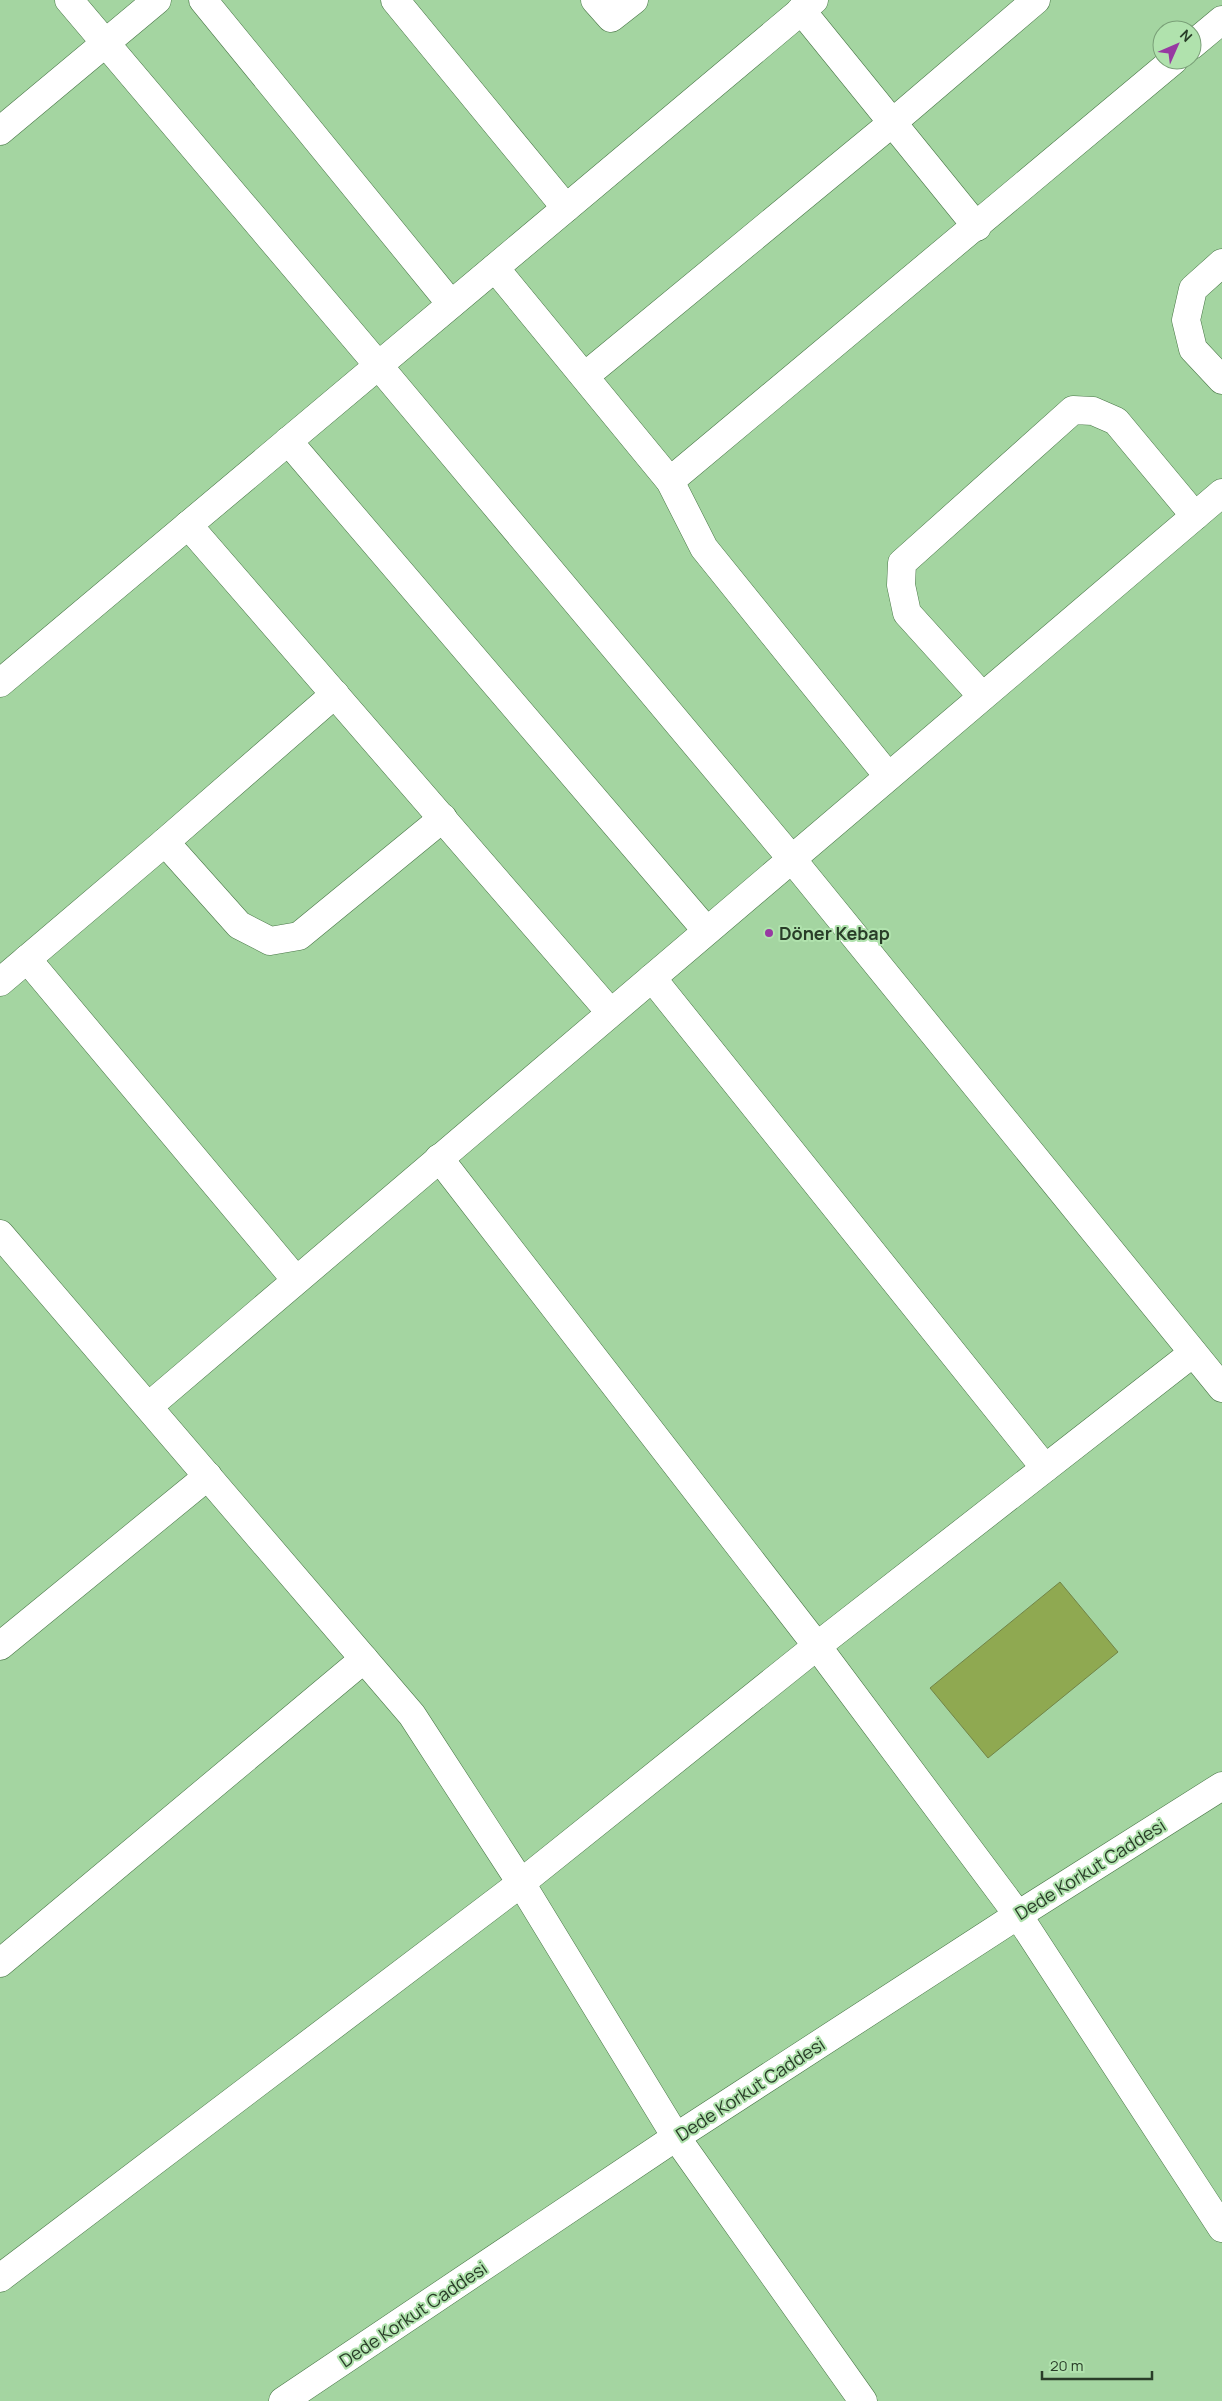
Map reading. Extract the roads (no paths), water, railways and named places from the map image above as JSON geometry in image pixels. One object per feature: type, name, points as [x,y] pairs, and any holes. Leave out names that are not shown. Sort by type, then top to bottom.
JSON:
[{"type":"street","points":[[69,0],[791,858],[1222,1388]]},
{"type":"street","points":[[0,131],[157,0]]},
{"type":"street","points":[[203,0],[451,304]]},
{"type":"street","points":[[394,0],[566,208]]},
{"type":"street","points":[[595,0],[611,18],[634,0]]},
{"type":"street","points":[[585,376],[1036,0]]},
{"type":"street","points":[[0,683],[808,5],[892,122],[977,227]]},
{"type":"street","points":[[1202,37],[1222,20]]},
{"type":"street","points":[[670,481],[977,227],[1162,70]]},
{"type":"street","points":[[1222,263],[1193,289],[1186,320],[1193,348],[1222,380]]},
{"type":"street","points":[[495,268],[670,481],[704,548],[888,776]]},
{"type":"street","points":[[982,696],[907,613],[901,585],[902,563],[1073,410],[1094,411],[1116,420],[1195,516]]},
{"type":"street","points":[[288,441],[706,930]]},
{"type":"street","points":[[148,1406],[1222,493]]},
{"type":"street","points":[[188,525],[610,1012]]},
{"type":"street","points":[[0,982],[165,842],[334,694]]},
{"type":"street","points":[[165,842],[239,925],[270,941],[298,936],[443,818]]},
{"type":"street","points":[[27,959],[296,1280]]},
{"type":"street","points":[[652,978],[1046,1468]]},
{"type":"street","points":[[439,1158],[817,1646],[1018,1914],[1222,2228]]},
{"type":"street","points":[[0,1234],[412,1715],[521,1883],[676,2137],[863,2401]]},
{"type":"street","points":[[0,2278],[521,1883],[817,1646],[1193,1353]]},
{"type":"street","points":[[0,1646],[208,1476]]},
{"type":"street","points":[[0,1963],[364,1659]]},
{"type":"street","name":"Dede Korkut Caddesi","points":[[283,2401],[676,2137],[1018,1914],[1222,1786]]},
{"type":"place","name":"Döner Kebap","points":[[769,933]]}]
